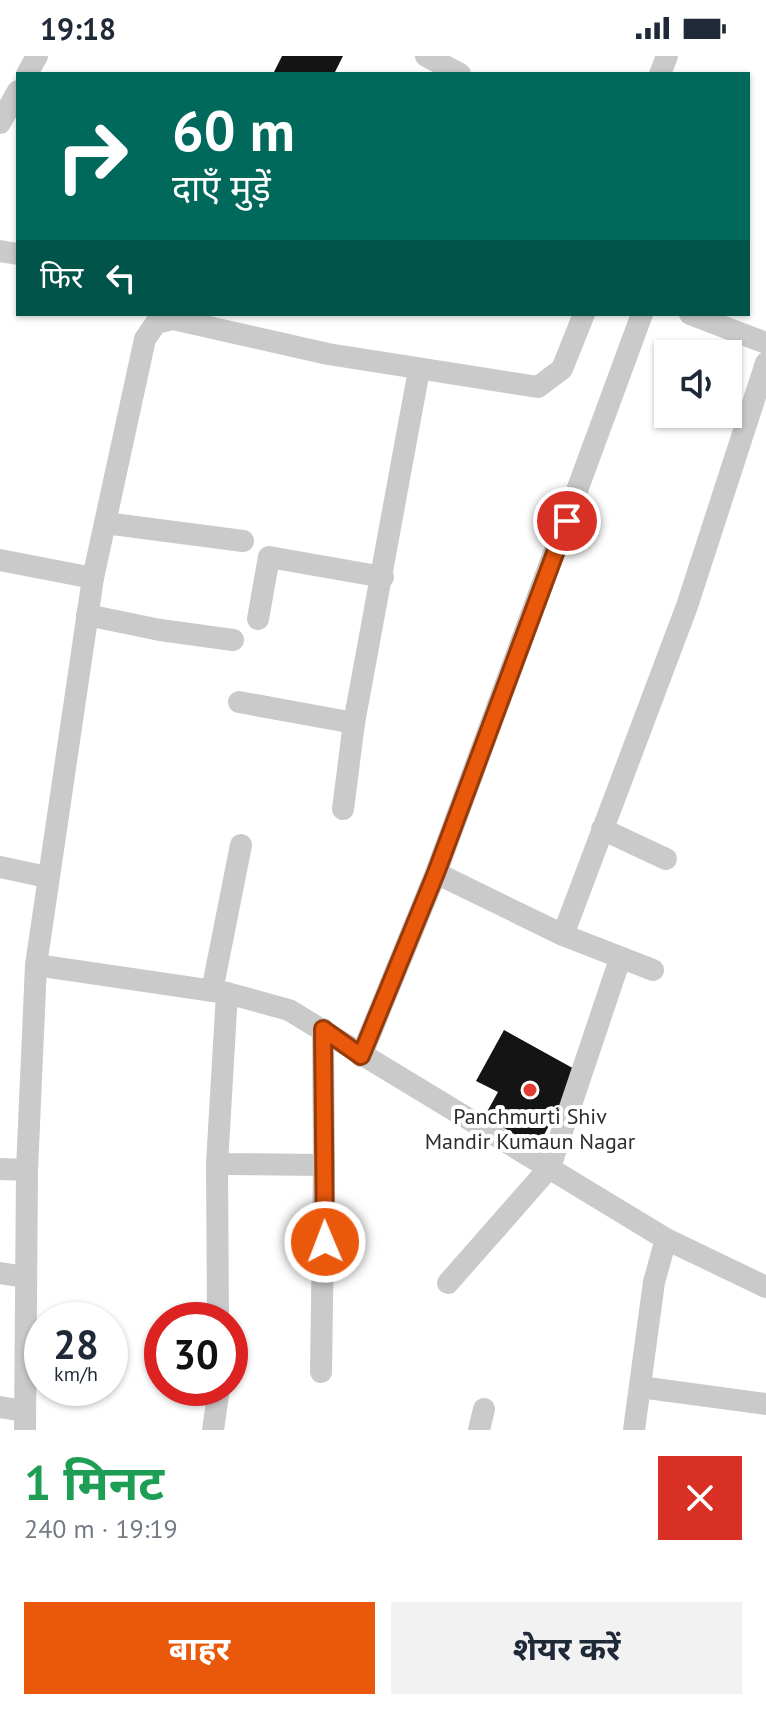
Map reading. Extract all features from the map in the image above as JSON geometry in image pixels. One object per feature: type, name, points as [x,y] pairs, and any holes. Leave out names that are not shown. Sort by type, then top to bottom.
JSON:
[{"type":"street","points":[[426,56],[456,72]]},
{"type":"street","points":[[0,123],[16,95]]},
{"type":"street","points":[[0,1407],[25,1420],[27,1170],[36,965],[93,578],[145,339],[154,318],[173,319],[328,354],[538,387],[562,369],[583,316]]},
{"type":"street","points":[[361,1056],[436,873],[641,316]]},
{"type":"street","points":[[695,316],[766,343]]},
{"type":"street","points":[[563,935],[687,606],[766,363]]},
{"type":"street","points":[[343,809],[354,723],[419,370]]},
{"type":"street","points":[[105,523],[243,541]]},
{"type":"street","points":[[258,619],[269,557],[383,577]]},
{"type":"street","points":[[0,560],[93,578]]},
{"type":"street","points":[[87,615],[160,630],[233,640]]},
{"type":"street","points":[[239,702],[354,723]]},
{"type":"street","points":[[602,829],[666,859]]},
{"type":"street","points":[[218,1302],[219,992],[241,845]]},
{"type":"street","points":[[0,867],[47,877]]},
{"type":"street","points":[[436,873],[563,935],[653,970]]},
{"type":"street","points":[[448,1283],[550,1167],[620,959]]},
{"type":"street","points":[[36,965],[219,992],[270,1003],[323,1029],[361,1056],[666,1239],[766,1287]]},
{"type":"street","points":[[321,1372],[323,1029]]},
{"type":"street","points":[[217,1164],[324,1165]]},
{"type":"street","points":[[0,1169],[27,1170]]},
{"type":"street","points":[[634,1430],[654,1282],[666,1239]]},
{"type":"street","points":[[0,1273],[26,1277]]},
{"type":"street","points":[[640,1387],[766,1404]]},
{"type":"street","points":[[213,1430],[216,1406]]},
{"type":"building","points":[[282,56],[343,56],[335,72],[274,72]]},
{"type":"building","points":[[504,1030],[578,1071],[537,1148],[483,1119],[498,1092],[476,1081]]},
{"type":"place","name":"Panchmurti Shiv Mandir Kumaun Nagar","points":[[530,1090]]},
{"type":"route","points":[[325,1242],[323,1029],[361,1056],[436,873],[567,521]]}]
